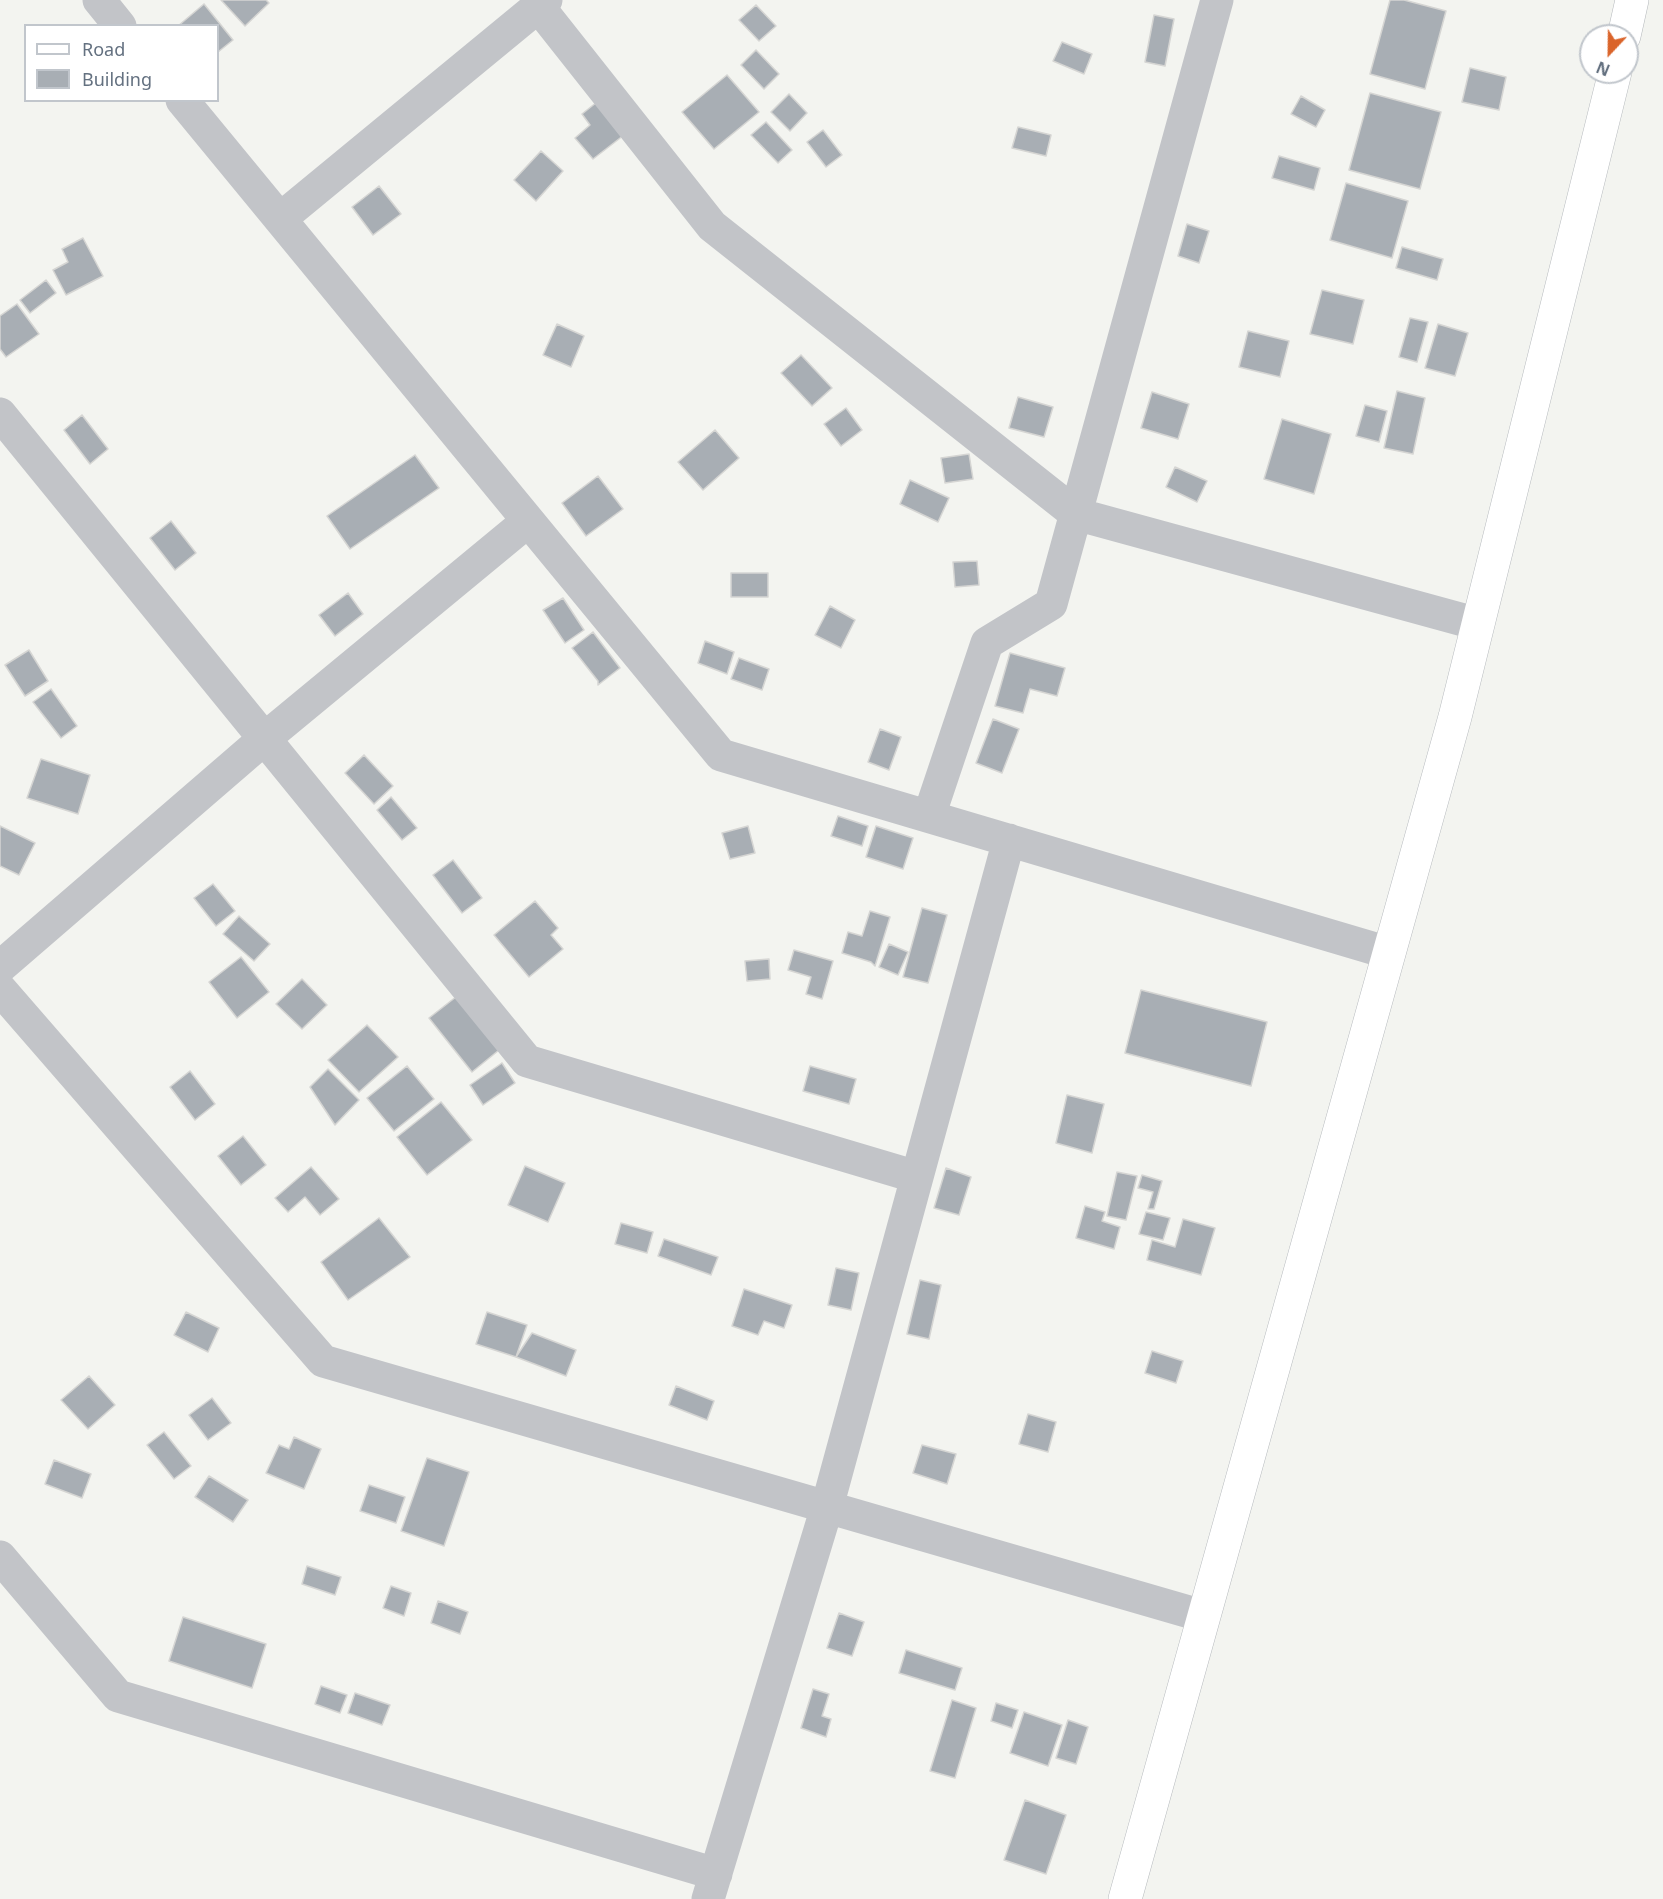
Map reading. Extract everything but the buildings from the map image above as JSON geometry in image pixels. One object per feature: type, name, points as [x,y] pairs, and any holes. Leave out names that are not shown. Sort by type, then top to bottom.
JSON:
[{"type":"main road","points":[[1627,24],[1632,0]]},
{"type":"main road","points":[[1125,1899],[1455,717],[1612,84]]},
{"type":"street","points":[[99,0],[118,24]]},
{"type":"street","points":[[929,816],[987,643],[1051,604],[1217,0]]},
{"type":"street","points":[[279,219],[542,3],[712,226],[1076,514],[1478,624]]},
{"type":"street","points":[[184,102],[721,755],[1389,953]]},
{"type":"street","points":[[0,414],[527,1061],[917,1178]]},
{"type":"street","points":[[0,967],[264,739],[528,521]]},
{"type":"street","points":[[0,1557],[118,1696],[712,1886],[827,1507],[1009,840]]},
{"type":"street","points":[[0,989],[323,1361],[1203,1616]]}]
